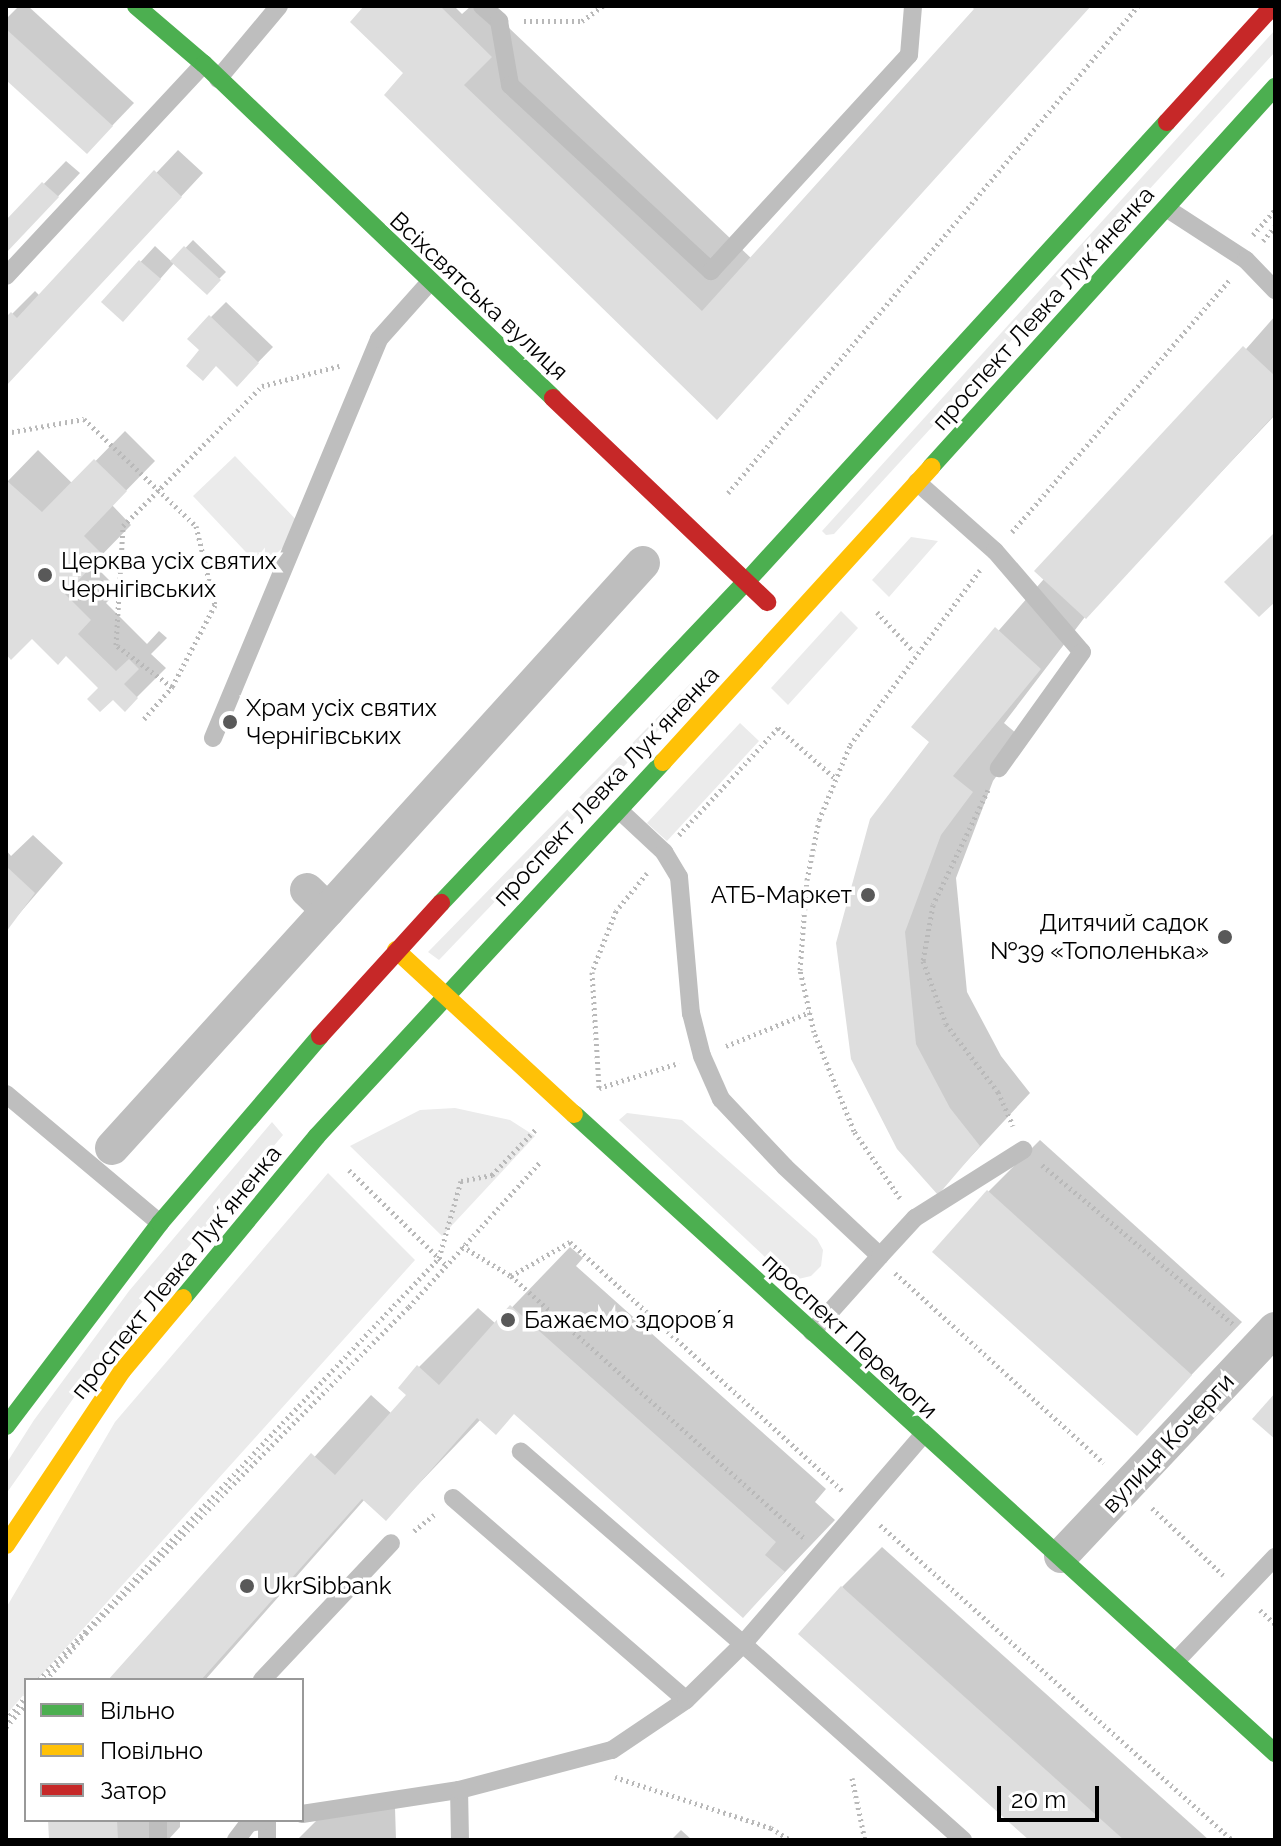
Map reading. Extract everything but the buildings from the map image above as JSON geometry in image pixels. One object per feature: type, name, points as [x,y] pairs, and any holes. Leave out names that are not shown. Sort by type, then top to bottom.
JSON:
[{"type":"main road","name":"Всіхсвятська вулиця","points":[[136,6],[204,64],[429,283],[788,623]]},
{"type":"main road","name":"проспект Левка Лукʼяненка","points":[[6,1426],[160,1223],[396,950],[747,581],[1273,6]]},
{"type":"main road","name":"проспект Левка Лукʼяненка","points":[[6,1545],[122,1371],[192,1282],[444,994],[788,623],[1275,87]]},
{"type":"main road","name":"проспект Перемоги","points":[[396,950],[922,1436],[1061,1556],[1275,1753]]},
{"type":"street","points":[[112,1148],[318,900],[643,563]]},
{"type":"street","name":"вулиця Кочерги","points":[[1061,1556],[1267,1337]]},
{"type":"lane","points":[[218,79],[279,6]]},
{"type":"lane","points":[[482,6],[499,21],[510,85],[711,271],[909,55],[913,6]]},
{"type":"lane","points":[[499,21],[513,6]]},
{"type":"lane","points":[[6,276],[204,64]]},
{"type":"lane","points":[[1166,208],[1246,260],[1275,290]]},
{"type":"lane","points":[[213,738],[379,339],[429,283]]},
{"type":"lane","points":[[917,482],[995,551],[1082,652],[999,768]]},
{"type":"lane","points":[[618,808],[664,852],[679,877],[691,1013],[702,1056],[721,1099],[785,1167],[880,1256]]},
{"type":"lane","points":[[6,1094],[160,1223]]},
{"type":"lane","points":[[812,1332],[915,1218],[1023,1150]]},
{"type":"lane","points":[[304,1814],[459,1790],[612,1750],[686,1700],[743,1644],[863,1510],[922,1436]]},
{"type":"lane","points":[[521,1452],[963,1840]]},
{"type":"lane","points":[[453,1498],[686,1700]]},
{"type":"lane","points":[[264,1678],[391,1543]]},
{"type":"lane","points":[[1176,1661],[1275,1557]]},
{"type":"lane","points":[[459,1790],[460,1840]]},
{"type":"lane","points":[[236,1840],[249,1823],[255,1822]]},
{"type":"path","points":[[499,21],[582,21],[603,6]]},
{"type":"path","points":[[728,493],[1138,6]]},
{"type":"path","points":[[1275,226],[995,551],[914,652],[850,745],[819,820],[807,880],[800,970],[814,1032],[854,1131],[915,1218],[893,1271],[1129,1485],[1275,1624]]},
{"type":"path","points":[[172,687],[116,645],[123,526],[262,386],[370,358]]},
{"type":"path","points":[[6,433],[84,419],[196,526],[215,605],[172,687],[144,719]]},
{"type":"path","points":[[877,612],[914,652]]},
{"type":"path","points":[[778,728],[836,779]]},
{"type":"path","points":[[999,768],[933,905],[923,961],[946,1024],[998,1092],[1023,1150],[1267,1337]]},
{"type":"path","points":[[41,1678],[439,1258],[455,1188],[466,1178],[492,1175],[560,1104]]},
{"type":"path","points":[[48,1678],[446,1265],[541,1161]]},
{"type":"path","points":[[349,1170],[446,1265]]},
{"type":"path","points":[[511,1276],[570,1242],[845,1492]]},
{"type":"path","points":[[462,1246],[511,1276],[823,1555]]},
{"type":"path","points":[[863,1510],[1232,1840]]},
{"type":"path","points":[[6,1720],[24,1698]]},
{"type":"path","points":[[6,1727],[24,1706]]},
{"type":"path","points":[[843,1733],[865,1840]]},
{"type":"path","points":[[566,1762],[771,1828],[790,1840]]},
{"type":"shaded area","points":[[1275,30],[1275,52],[834,534],[826,535],[822,531]]},
{"type":"shaded area","points":[[235,456],[304,528],[261,568],[193,496]]},
{"type":"shaded area","points":[[911,537],[938,541],[889,597],[872,580]]},
{"type":"shaded area","points":[[841,611],[858,628],[788,705],[771,688]]},
{"type":"shaded area","points":[[693,681],[693,694],[439,960],[428,952]]},
{"type":"shaded area","points":[[740,723],[759,741],[667,841],[647,823]]},
{"type":"shaded area","points":[[455,1108],[510,1120],[535,1136],[442,1236],[350,1146],[420,1110]]},
{"type":"shaded area","points":[[627,1113],[682,1120],[817,1239],[823,1250],[821,1266],[811,1276],[794,1280],[781,1272],[619,1120]]},
{"type":"shaded area","points":[[272,1122],[283,1135],[137,1308],[6,1494],[6,1464],[34,1420],[129,1291]]},
{"type":"shaded area","points":[[328,1173],[415,1260],[39,1678],[24,1678],[24,1694],[6,1715],[6,1608],[115,1422]]},
{"type":"traffic: fast","points":[[136,6],[204,64],[553,398]]},
{"type":"traffic: fast","points":[[931,467],[1275,87]]},
{"type":"traffic: fast","points":[[441,903],[747,581],[1167,122]]},
{"type":"traffic: fast","points":[[183,1298],[317,1136],[663,762]]},
{"type":"traffic: fast","points":[[6,1426],[160,1223],[320,1036]]},
{"type":"traffic: fast","points":[[574,1114],[1275,1753]]},
{"type":"traffic: slow","points":[[663,762],[931,467]]},
{"type":"traffic: slow","points":[[396,950],[574,1114]]},
{"type":"traffic: slow","points":[[6,1545],[122,1371],[183,1298]]},
{"type":"traffic: jam","points":[[1167,122],[1273,6]]},
{"type":"traffic: jam","points":[[553,398],[767,602]]},
{"type":"traffic: jam","points":[[320,1036],[441,903]]},
{"type":"place","name":"Церква усіх святих Чернігівських","points":[[45,575]]},
{"type":"place","name":"Храм усіх святих Чернігівських","points":[[230,722]]},
{"type":"place","name":"АТБ-Маркет","points":[[868,895]]},
{"type":"place","name":"Дитячий садок №39 «Тополенька»","points":[[1225,937]]},
{"type":"place","name":"Бажаємо здоровʼя","points":[[508,1320]]},
{"type":"place","name":"UkrSibbank","points":[[247,1586]]}]
